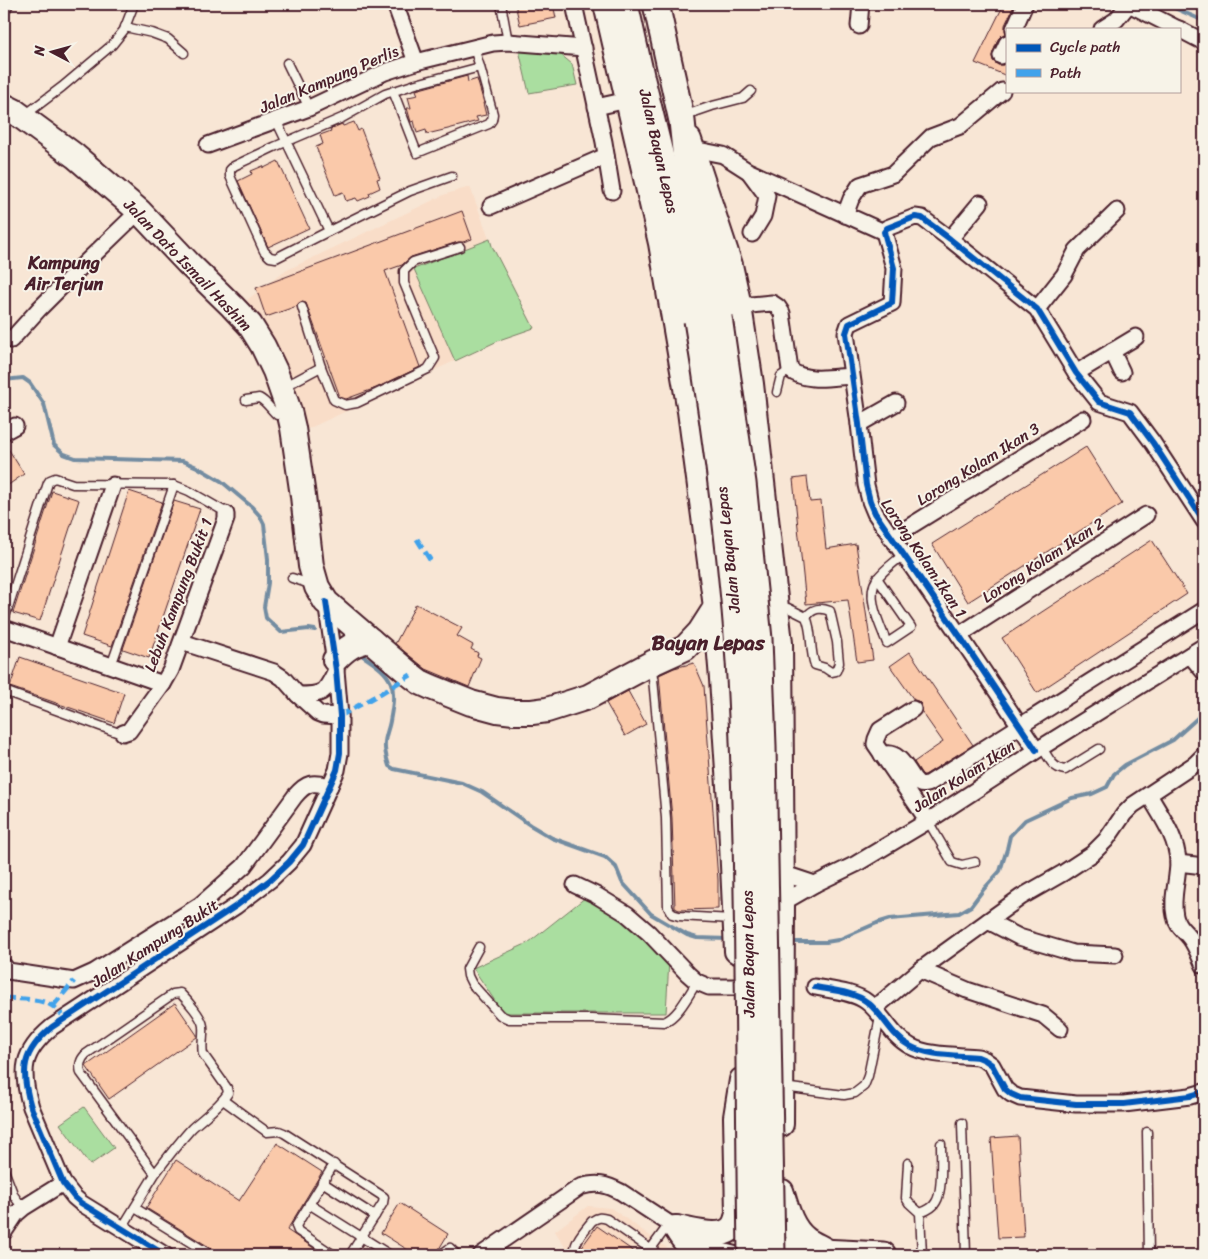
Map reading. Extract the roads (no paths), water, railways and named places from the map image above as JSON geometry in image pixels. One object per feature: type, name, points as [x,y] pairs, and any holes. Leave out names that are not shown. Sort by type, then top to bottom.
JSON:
[{"type":"highway","name":"Jalan Bayan Lepas","points":[[626,4],[642,80],[673,206],[718,314],[711,409],[735,610],[743,740],[747,890],[751,1255]]},
{"type":"highway","name":"Jalan Bayan Lepas","points":[[656,4],[682,119],[688,179],[718,314],[743,483],[759,639],[778,1253]]},
{"type":"highway","points":[[654,125],[656,160],[666,228],[670,295]]},
{"type":"highway","points":[[781,1192],[789,1218],[796,1230],[806,1240],[828,1252]]},
{"type":"highway","points":[[751,1255],[759,1253],[828,1252],[883,1255]]},
{"type":"main road","name":"Jalan Bayan Lepas","points":[[606,4],[661,243],[690,411],[716,607],[730,801],[744,1098],[745,1255]]},
{"type":"main road","name":"Jalan Dato Ismail Hashim","points":[[13,111],[75,156],[139,211],[250,325],[275,371],[289,411],[304,496],[311,566],[322,594]]},
{"type":"main road","name":"Jalan Bayan Lepas","points":[[682,119],[730,265],[718,314],[751,384],[780,643],[782,1087],[781,1192],[778,1253]]},
{"type":"main road","points":[[322,594],[370,640],[411,675],[431,688],[470,703],[514,712],[547,710],[588,697],[685,648],[700,632],[716,607]]},
{"type":"main road","points":[[335,665],[350,646],[370,640]]},
{"type":"main road","points":[[685,648],[703,658],[722,680]]},
{"type":"main road","points":[[730,801],[746,810],[760,812],[768,811],[781,801]]},
{"type":"main road","points":[[731,831],[738,824],[751,820],[766,823],[781,831]]},
{"type":"main road","points":[[672,1226],[704,1233],[721,1234],[734,1226],[738,1214],[736,1117],[742,1080]]},
{"type":"main road","points":[[672,1226],[688,1246],[705,1255]]},
{"type":"street","points":[[394,4],[416,62]]},
{"type":"street","points":[[574,4],[604,142],[612,191]]},
{"type":"street","points":[[859,26],[861,4]]},
{"type":"street","points":[[1014,28],[1026,4]]},
{"type":"street","points":[[1104,28],[1116,20],[1129,4],[1177,28]]},
{"type":"street","points":[[1180,30],[1204,42]]},
{"type":"street","name":"Jalan Kampung Perlis","points":[[208,145],[309,108],[385,72],[416,62],[493,43],[508,42],[584,48]]},
{"type":"street","points":[[845,215],[851,199],[860,185],[893,174],[931,137],[960,126],[1002,91]]},
{"type":"street","points":[[596,107],[628,100]]},
{"type":"street","points":[[693,149],[723,155],[748,171],[884,232],[886,228],[915,217],[922,218],[1037,309],[1076,373],[1099,402],[1130,412],[1153,443],[1204,521]]},
{"type":"street","points":[[492,206],[606,156]]},
{"type":"street","points":[[748,171],[767,196],[763,216],[752,234]]},
{"type":"street","points":[[950,239],[980,203]]},
{"type":"street","points":[[1037,309],[1064,275],[1077,250],[1116,210]]},
{"type":"street","points":[[4,336],[6,339],[12,340],[39,309],[139,211]]},
{"type":"street","name":"Lorong Kolam Ikan 1","points":[[884,232],[894,268],[892,302],[849,324],[846,333],[866,485],[870,501],[875,513],[891,538],[904,554],[1020,726],[1039,748]]},
{"type":"street","points":[[718,314],[772,303],[782,313],[790,370],[809,378],[851,376]]},
{"type":"street","points":[[1076,373],[1136,337]]},
{"type":"street","points":[[1112,351],[1122,372]]},
{"type":"street","points":[[859,424],[896,403]]},
{"type":"street","name":"Lorong Kolam Ikan 3","points":[[891,538],[1083,418]]},
{"type":"street","points":[[57,647],[113,485]]},
{"type":"street","name":"Lebuh Kampung Bukit 1","points":[[123,733],[129,730],[162,684],[173,665],[226,519],[226,514]]},
{"type":"street","name":"Lorong Kolam Ikan 2","points":[[959,635],[1146,515]]},
{"type":"street","name":"Jalan Kampung Bukit","points":[[165,1255],[145,1249],[122,1228],[81,1203],[62,1183],[28,1097],[25,1072],[27,1057],[40,1037],[52,1028],[236,906],[270,880],[289,862],[303,844],[330,786],[340,753],[340,716],[335,665],[322,594]]},
{"type":"street","points":[[882,755],[888,753],[896,756],[917,782],[922,785],[928,784],[1204,610]]},
{"type":"street","points":[[4,628],[162,684]]},
{"type":"street","points":[[182,642],[274,672],[283,678],[318,713],[340,716]]},
{"type":"street","name":"Jalan Kolam Ikan","points":[[782,903],[856,864],[928,821],[1039,748],[1204,646]]},
{"type":"street","points":[[1190,655],[1204,672]]},
{"type":"street","points":[[298,695],[316,695],[328,688],[335,665]]},
{"type":"street","points":[[913,709],[880,730],[875,744],[928,821]]},
{"type":"street","points":[[877,1012],[882,1002],[920,970],[1021,898],[1092,854],[1106,840],[1124,814],[1133,805],[1204,756]]},
{"type":"street","points":[[4,966],[8,971],[74,981],[94,972],[200,904],[244,866],[303,787],[317,783],[330,786]]},
{"type":"street","points":[[1149,795],[1172,836],[1176,848],[1178,863],[1174,904],[1176,923],[1190,938],[1204,966]]},
{"type":"street","points":[[1178,863],[1204,866]]},
{"type":"street","points":[[782,873],[816,884]]},
{"type":"street","points":[[575,885],[627,914],[698,982],[709,987],[739,987]]},
{"type":"street","points":[[988,921],[1019,936],[1073,953],[1115,955]]},
{"type":"street","points":[[920,970],[967,990],[1043,1015],[1060,1029]]},
{"type":"street","points":[[815,987],[856,996],[866,1001],[898,1037],[916,1049],[927,1052],[978,1057],[985,1060],[992,1064],[1005,1089],[1020,1098],[1076,1104],[1124,1104],[1190,1096],[1204,1092]]},
{"type":"street","points":[[4,1231],[22,1208],[62,1183]]},
{"type":"street","points":[[481,1255],[580,1187],[591,1184],[600,1184],[617,1189],[688,1238],[706,1247],[737,1255]]},
{"type":"lane","points":[[4,13],[9,4]]},
{"type":"lane","points":[[13,111],[62,87],[112,46],[125,26],[134,4]]},
{"type":"lane","points":[[501,4],[508,42]]},
{"type":"lane","points":[[125,26],[168,39],[184,53]]},
{"type":"lane","points":[[393,91],[417,153],[489,124],[493,114],[474,48]]},
{"type":"lane","points":[[287,63],[309,108]]},
{"type":"lane","points":[[452,176],[410,191],[276,258],[270,257],[264,251],[230,176],[230,170],[234,166],[342,118],[385,94],[480,67]]},
{"type":"lane","points":[[682,119],[712,106],[743,98],[751,91]]},
{"type":"lane","points":[[276,120],[329,231]]},
{"type":"lane","points":[[302,307],[320,367],[334,400],[345,405],[357,403],[428,369],[435,358],[404,283],[404,271],[413,262],[460,247]]},
{"type":"lane","points":[[280,386],[295,381],[320,367]]},
{"type":"lane","points":[[777,392],[781,376],[790,370]]},
{"type":"lane","points":[[246,400],[259,398],[267,402],[271,410],[277,415],[289,411]]},
{"type":"lane","points":[[4,620],[50,480],[54,478],[73,484],[174,485],[189,491],[226,514]]},
{"type":"lane","points":[[110,666],[174,485]]},
{"type":"lane","points":[[877,578],[911,627],[887,643],[873,602],[873,586],[877,578],[904,554]]},
{"type":"lane","points":[[292,578],[322,594]]},
{"type":"lane","points":[[776,609],[788,608],[806,617],[810,625],[815,665],[826,668],[831,672],[836,671],[840,663],[830,611],[823,608],[811,611],[806,617]]},
{"type":"lane","points":[[652,663],[666,818],[668,907],[672,914],[736,933]]},
{"type":"lane","points":[[4,690],[123,733]]},
{"type":"lane","points":[[1039,748],[1058,769],[1065,770],[1099,748]]},
{"type":"lane","points":[[928,821],[952,862],[962,865],[975,862]]},
{"type":"lane","points":[[479,947],[467,970],[468,976],[472,984],[500,1015],[509,1019],[591,1019],[664,1022],[677,1012],[698,982]]},
{"type":"lane","points":[[122,1228],[172,1151],[228,1093],[228,1090],[202,1049],[203,1025],[180,993],[173,994],[81,1059],[81,1074],[156,1174]]},
{"type":"lane","points":[[782,1087],[844,1095],[855,1093],[864,1086],[868,1076],[877,1012]]},
{"type":"lane","points":[[223,1100],[267,1132],[279,1131],[284,1133],[384,1197],[383,1203],[350,1255]]},
{"type":"lane","points":[[962,1123],[966,1255]]},
{"type":"lane","points":[[1147,1132],[1149,1255]]},
{"type":"lane","points":[[920,1213],[936,1203],[940,1189],[941,1144]]},
{"type":"lane","points":[[908,1163],[906,1198],[920,1213],[922,1255]]},
{"type":"lane","points":[[334,1164],[296,1226],[296,1229],[334,1255]]},
{"type":"lane","points":[[4,1170],[14,1196],[22,1208]]},
{"type":"lane","points":[[322,1182],[375,1216]]},
{"type":"lane","points":[[309,1204],[390,1255]]},
{"type":"lane","points":[[135,1208],[211,1255]]},
{"type":"lane","points":[[575,1255],[574,1248],[576,1244],[592,1220],[600,1217],[607,1219],[658,1255]]},
{"type":"lane","points":[[650,1250],[672,1226]]},
{"type":"lane","points":[[440,1255],[450,1248],[457,1255]]},
{"type":"waterway","points":[[1165,4],[1204,21]]},
{"type":"waterway","points":[[4,380],[23,378],[30,383],[44,404],[54,445],[64,454],[75,458],[183,461],[221,481],[252,507],[264,524],[268,559],[268,583],[264,607],[266,618],[281,632],[315,630]]},
{"type":"waterway","points":[[363,656],[387,676],[393,690],[392,709],[385,746],[389,766],[394,769],[462,783],[482,792],[552,838],[605,857],[616,867],[622,882],[651,914],[687,935],[697,938],[728,939]]},
{"type":"waterway","points":[[790,942],[838,940],[890,919],[959,913],[971,906],[1000,871],[1010,836],[1025,820],[1072,798],[1092,794],[1107,787],[1114,774],[1125,765],[1173,740],[1204,712]]},
{"type":"district","name":"Kampung Air Terjun","points":[[64,273]]},
{"type":"district","name":"Bayan Lepas","points":[[708,643]]}]
